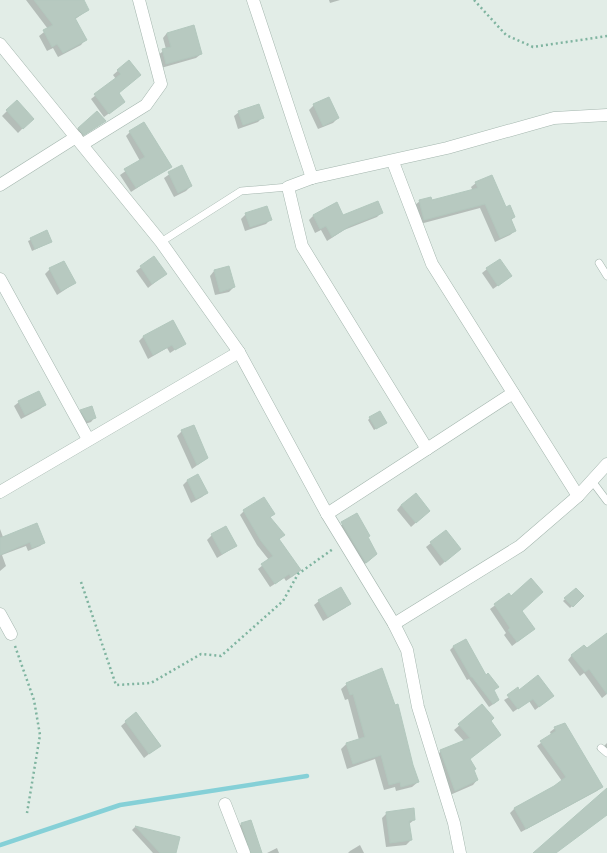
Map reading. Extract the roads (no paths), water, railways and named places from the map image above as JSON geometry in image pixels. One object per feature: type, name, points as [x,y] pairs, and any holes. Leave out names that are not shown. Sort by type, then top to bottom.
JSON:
[{"type":"street","points":[[0,185],[146,105],[161,84],[138,0]]},
{"type":"street","points":[[253,0],[312,178]]},
{"type":"street","points":[[0,44],[80,140],[161,242],[239,352],[327,514],[394,624],[407,650],[418,707],[454,824],[460,853]]},
{"type":"street","points":[[427,449],[302,246],[288,187],[312,178],[392,162],[554,118],[607,115]]},
{"type":"street","points":[[392,162],[432,264],[578,496]]},
{"type":"street","points":[[0,279],[88,439]]},
{"type":"street","points":[[0,492],[88,439],[239,352]]},
{"type":"street","points":[[327,514],[513,394]]},
{"type":"street","points":[[394,624],[520,546],[578,496],[607,464]]},
{"type":"street","points":[[0,614],[11,634]]},
{"type":"street","points":[[225,804],[244,853]]},
{"type":"lane","points":[[161,242],[241,191],[288,187]]},
{"type":"lane","points":[[599,263],[607,276]]},
{"type":"lane","points":[[592,481],[607,500]]},
{"type":"lane","points":[[601,748],[607,753]]},
{"type":"waterway","points":[[0,845],[120,805],[307,776]]}]
